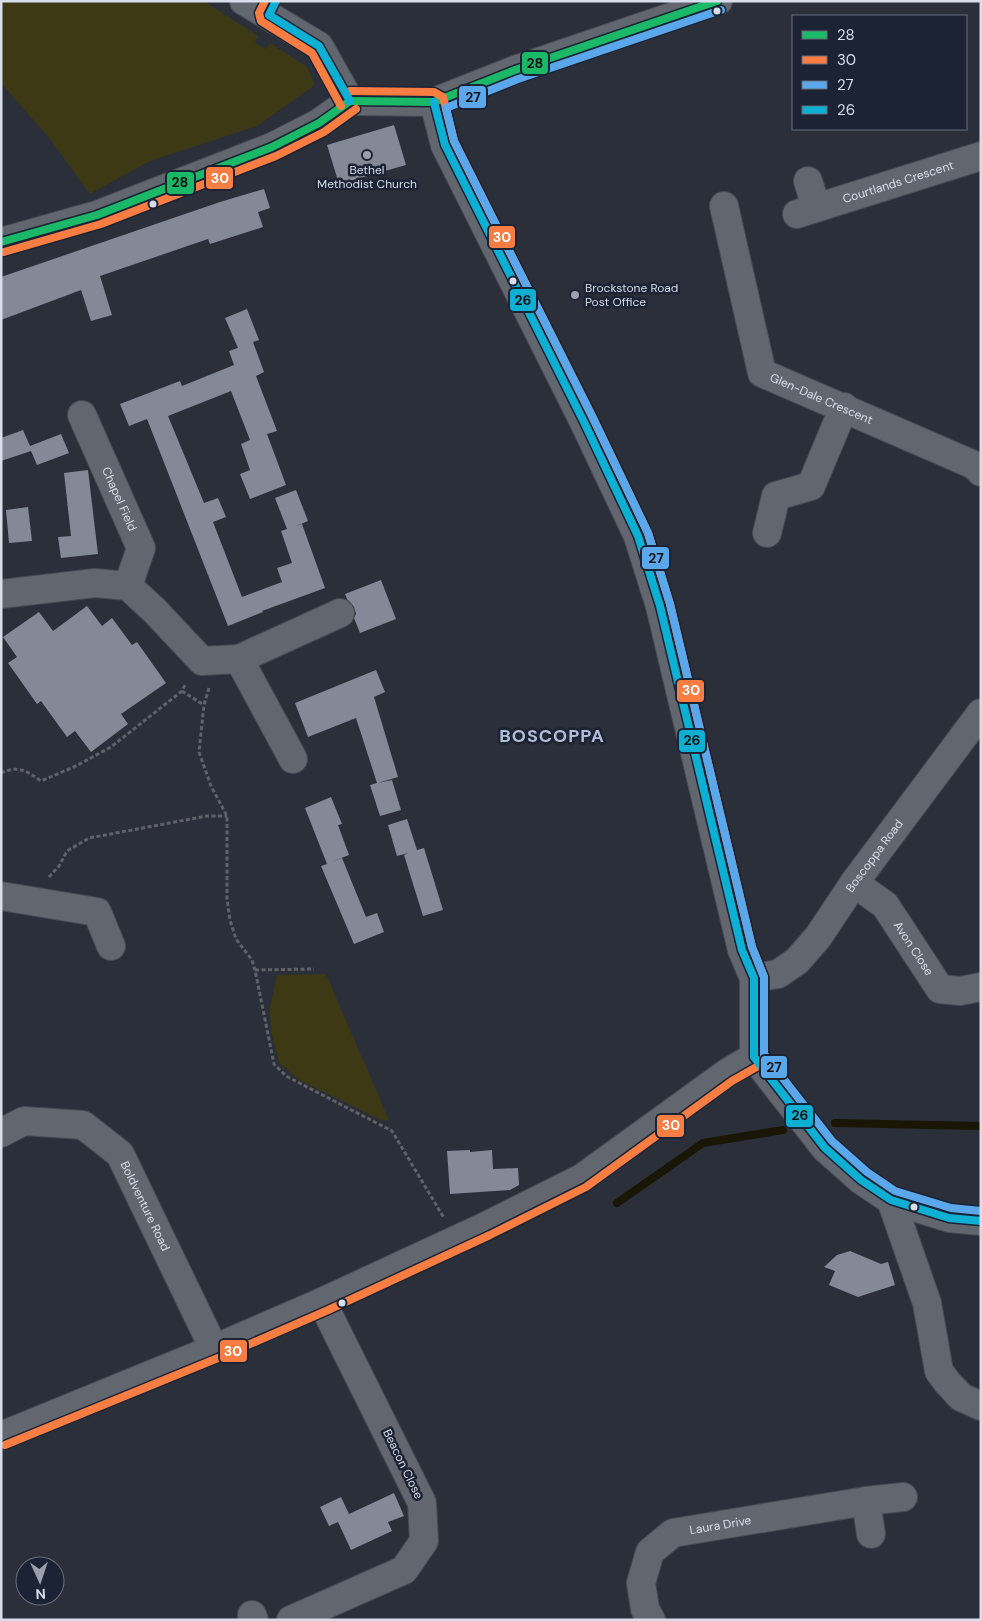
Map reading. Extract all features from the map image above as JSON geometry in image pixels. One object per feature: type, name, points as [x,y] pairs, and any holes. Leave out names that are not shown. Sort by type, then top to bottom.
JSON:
[{"type":"street","points":[[244,1],[272,8],[320,46],[350,101]]},
{"type":"street","points":[[1,242],[97,214],[272,147],[318,123],[350,101],[434,102],[515,70],[718,1]]},
{"type":"street","points":[[434,102],[445,145],[584,422],[638,536],[660,606],[742,950],[754,978],[754,1057],[825,1148],[861,1180],[891,1200],[949,1218],[981,1221]]},
{"type":"street","name":"Courtlands Crescent","points":[[808,181],[806,211],[981,156]]},
{"type":"street","name":"Glen-Dale Crescent","points":[[724,206],[762,373],[974,465],[981,472]]},
{"type":"street","points":[[767,534],[776,496],[811,486],[844,407]]},
{"type":"street","name":"Chapel Field","points":[[82,415],[141,548],[128,586]]},
{"type":"street","points":[[1,594],[95,583],[128,586],[155,611],[202,661],[239,658],[340,613]]},
{"type":"street","points":[[239,658],[293,759]]},
{"type":"street","name":"Boscoppa Road","points":[[754,978],[778,974],[797,961],[818,936],[854,883],[981,713]]},
{"type":"street","name":"Avon Close","points":[[854,883],[885,905],[940,989],[960,991],[981,987]]},
{"type":"street","points":[[1,896],[97,912],[111,946]]},
{"type":"street","points":[[1,1436],[214,1349],[322,1302],[457,1240],[582,1178],[727,1073],[754,1057]]},
{"type":"street","name":"Boldventure Road","points":[[1,1133],[24,1121],[82,1125],[120,1154],[214,1349]]},
{"type":"street","points":[[891,1200],[928,1302],[939,1371],[946,1382],[961,1397],[981,1406]]},
{"type":"street","name":"Beacon Close","points":[[291,1620],[404,1570],[424,1541],[422,1503],[322,1302]]},
{"type":"street","name":"Laura Drive","points":[[652,1620],[645,1609],[641,1583],[650,1552],[673,1533],[866,1501],[903,1497]]},
{"type":"street","points":[[866,1501],[871,1534]]},
{"type":"path","points":[[1,773],[10,769],[26,770],[41,781],[76,766],[111,747],[182,691],[202,661]]},
{"type":"path","points":[[182,691],[204,705],[199,752],[211,786],[227,816],[227,900],[230,920],[236,940],[252,960],[274,1064],[286,1076],[392,1131],[457,1240]]},
{"type":"path","points":[[46,880],[59,866],[67,851],[89,838],[207,816],[227,816]]},
{"type":"path","points":[[255,970],[314,969]]},
{"type":"shaded area","points":[[1,1],[204,1],[258,36],[255,43],[266,49],[270,43],[307,67],[315,85],[257,126],[150,161],[90,194],[49,138],[1,83]]},
{"type":"shaded area","points":[[326,974],[389,1120],[383,1121],[299,1080],[279,1063],[271,1031],[270,1007],[277,975]]},
{"type":"building","name":"Bethel Methodist Church","points":[[394,125],[406,165],[339,184],[327,145]]},
{"type":"building","points":[[264,189],[270,208],[258,212],[263,227],[210,244],[208,239],[100,276],[112,315],[91,321],[81,290],[1,320],[1,277],[220,202]]},
{"type":"building","points":[[247,309],[259,340],[253,342],[264,372],[256,376],[277,431],[267,434],[286,485],[250,499],[240,474],[250,470],[241,444],[250,440],[231,391],[168,416],[204,503],[218,498],[226,517],[213,522],[242,597],[282,582],[277,568],[292,563],[281,531],[287,529],[275,498],[296,490],[308,521],[294,527],[302,524],[325,588],[262,611],[228,626],[147,419],[129,426],[120,404],[180,381],[182,386],[234,365],[229,351],[238,348],[225,318]]},
{"type":"building","points":[[23,430],[30,446],[61,434],[69,453],[37,465],[31,451],[1,461],[1,438]]},
{"type":"building","points":[[88,470],[98,554],[61,558],[58,537],[71,536],[64,473]]},
{"type":"building","points":[[28,507],[32,541],[9,543],[6,510]]},
{"type":"building","points":[[381,580],[396,619],[360,633],[354,618],[356,614],[354,607],[345,594]]},
{"type":"building","points":[[87,606],[102,626],[112,618],[132,645],[137,642],[166,683],[121,714],[128,724],[91,752],[75,731],[67,737],[41,701],[37,704],[8,663],[17,657],[3,637],[39,612],[53,631]]},
{"type":"building","points":[[376,670],[385,692],[374,697],[398,777],[378,783],[392,780],[401,810],[380,816],[370,785],[377,783],[356,718],[308,737],[295,703]]},
{"type":"building","points":[[331,797],[342,824],[338,825],[349,855],[331,862],[342,858],[366,917],[377,913],[384,932],[354,944],[321,866],[327,864],[305,808]]},
{"type":"building","points":[[407,819],[417,850],[424,848],[443,910],[423,916],[404,855],[408,853],[397,856],[388,825]]},
{"type":"building","points":[[470,1150],[470,1152],[492,1150],[493,1169],[518,1168],[519,1185],[510,1190],[450,1194],[447,1151]]},
{"type":"building","points":[[850,1251],[881,1264],[888,1262],[895,1285],[858,1297],[829,1285],[835,1271],[824,1267],[837,1255]]},
{"type":"building","points":[[394,1493],[404,1516],[388,1522],[392,1531],[351,1550],[338,1522],[329,1526],[320,1507],[341,1497],[349,1514]]},
{"type":"waterway","points":[[835,1123],[981,1126]]},
{"type":"waterway","points":[[617,1203],[703,1143],[783,1130]]},
{"type":"transit line","name":"30","points":[[265,1],[259,13],[261,21],[312,53],[341,106]]},
{"type":"transit line","name":"26","points":[[276,1],[269,15],[319,46],[350,101]]},
{"type":"transit line","name":"28","points":[[350,101],[434,102],[515,70],[717,1]]},
{"type":"transit line","name":"27","points":[[721,10],[518,79],[446,108],[454,141],[593,418],[648,533],[670,604],[752,947],[764,977],[764,1054],[832,1141],[867,1172],[895,1191],[951,1208],[981,1211]]},
{"type":"transit line","name":"30","points":[[5,1445],[218,1358],[326,1311],[490,1235],[586,1187],[732,1081],[760,1065],[764,1060],[764,977],[752,947],[670,604],[648,533],[593,418],[454,141],[443,97],[434,92],[350,91]]},
{"type":"transit line","name":"28","points":[[1,242],[97,215],[272,147],[319,123],[350,101]]},
{"type":"transit line","name":"26","points":[[434,102],[445,145],[584,422],[638,536],[660,606],[742,950],[754,978],[754,1057],[825,1148],[861,1180],[891,1200],[949,1218],[981,1221]]},
{"type":"transit line","name":"30","points":[[4,252],[101,224],[276,156],[324,132],[356,109]]},
{"type":"place","name":"Bethel Methodist Church","points":[[367,155]]},
{"type":"place","name":"Brockstone Road Post Office","points":[[575,295]]},
{"type":"district","name":"BOSCOPPA","points":[[552,736]]}]
